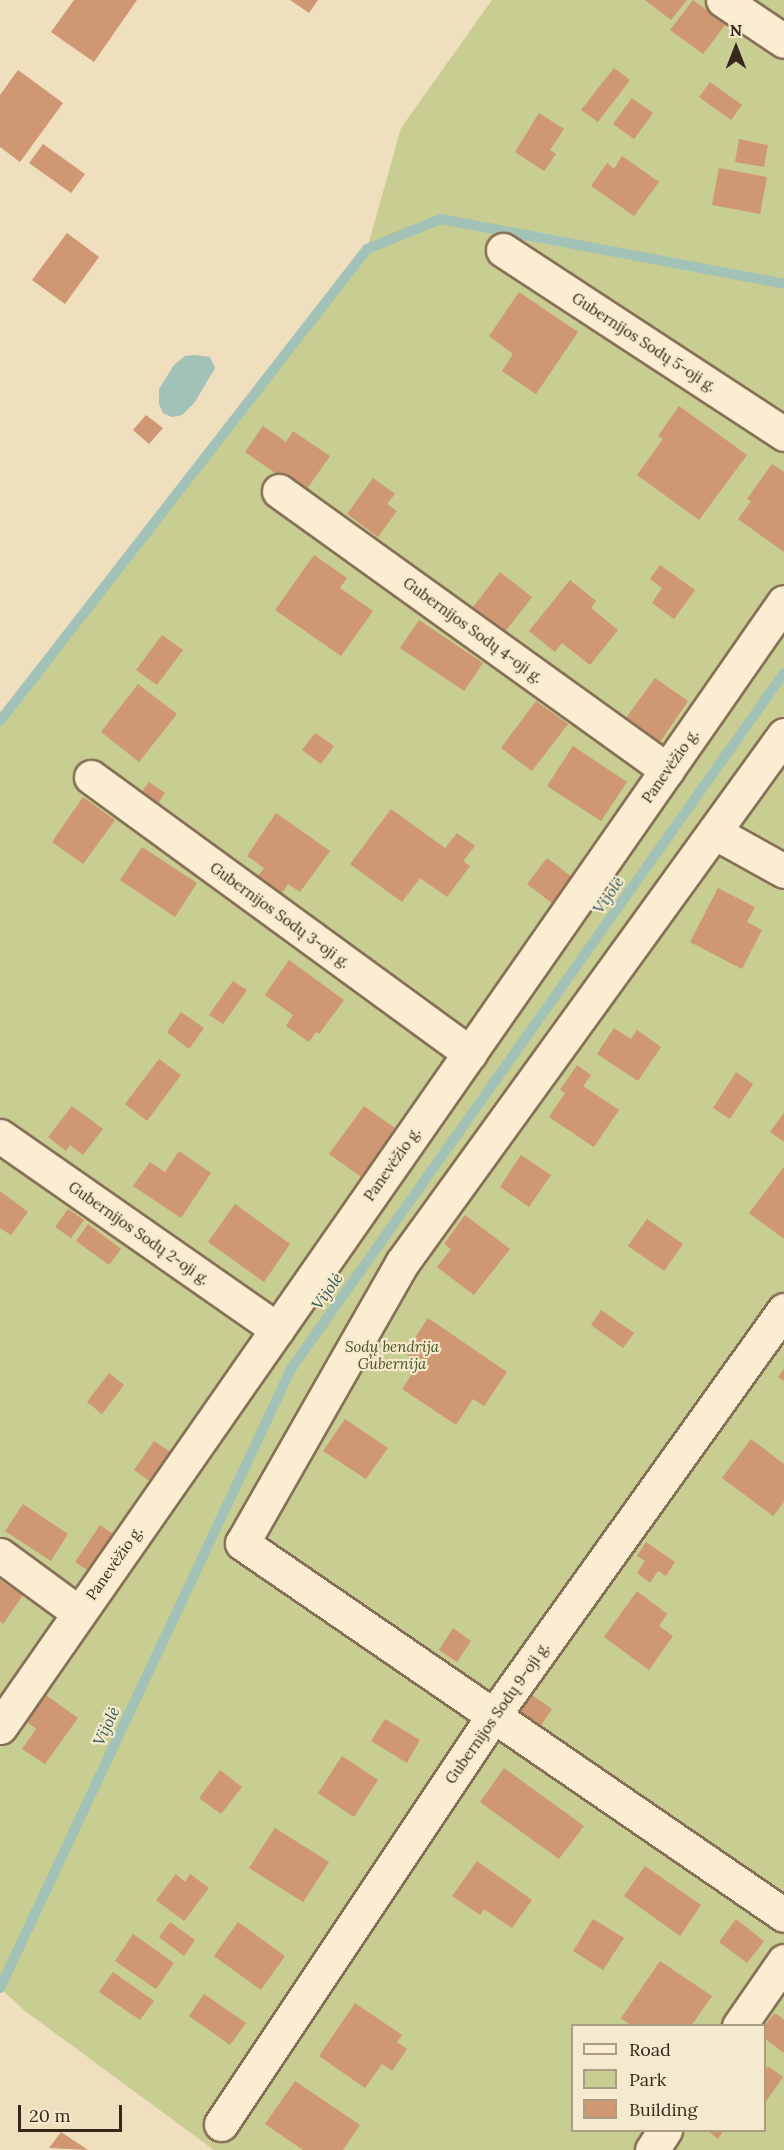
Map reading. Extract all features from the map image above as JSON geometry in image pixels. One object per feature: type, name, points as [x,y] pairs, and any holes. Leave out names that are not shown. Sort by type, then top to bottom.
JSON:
[{"type":"street","points":[[723,0],[784,41]]},
{"type":"street","name":"Gubernijos Sodų 5-oji g.","points":[[503,250],[784,434]]},
{"type":"street","name":"Gubernijos Sodų 4-oji g.","points":[[279,491],[667,770]]},
{"type":"street","name":"Panevėžio g.","points":[[0,1727],[784,602]]},
{"type":"street","points":[[784,735],[402,1263],[242,1543],[784,1915]]},
{"type":"street","name":"Gubernijos Sodų 3-oji g.","points":[[91,777],[470,1053]]},
{"type":"street","points":[[714,832],[784,871]]},
{"type":"street","name":"Gubernijos Sodų 2-oji g.","points":[[0,1136],[277,1329]]},
{"type":"street","name":"Gubernijos Sodų 9-oji g.","points":[[221,2124],[494,1715],[784,1310]]},
{"type":"street","points":[[0,1555],[80,1613]]},
{"type":"street","points":[[740,2024],[784,1961]]},
{"type":"street","points":[[652,2150],[664,2132]]},
{"type":"green space","name":"Sodų bendrija Gubernija","points":[[492,0],[784,0],[784,2150],[214,2150],[25,2011],[0,1988],[0,721],[367,249],[401,128]]},
{"type":"water","points":[[185,356],[210,357],[215,368],[195,402],[182,415],[172,417],[163,413],[159,404],[159,389],[174,365]]},
{"type":"building","points":[[74,0],[137,0],[94,62],[51,32]]},
{"type":"building","points":[[290,0],[318,0],[309,13]]},
{"type":"building","points":[[645,0],[687,0],[671,20]]},
{"type":"building","points":[[693,0],[726,24],[703,54],[670,30]]},
{"type":"building","points":[[614,68],[630,80],[598,122],[581,110]]},
{"type":"building","points":[[18,70],[63,103],[20,162],[0,147],[0,95]]},
{"type":"building","points":[[710,82],[742,105],[731,120],[699,97]]},
{"type":"building","points":[[632,98],[653,113],[634,139],[613,124]]},
{"type":"building","points":[[539,113],[564,129],[550,150],[556,154],[544,171],[515,152]]},
{"type":"building","points":[[739,139],[768,145],[764,167],[735,162]]},
{"type":"building","points":[[43,144],[85,174],[71,193],[29,163]]},
{"type":"building","points":[[622,156],[659,182],[634,216],[591,186],[607,163],[614,169]]},
{"type":"building","points":[[719,168],[767,177],[760,214],[712,205]]},
{"type":"building","points":[[67,233],[99,257],[65,304],[32,280]]},
{"type":"building","points":[[519,292],[578,332],[536,394],[502,371],[513,354],[489,336]]},
{"type":"building","points":[[679,406],[747,455],[699,520],[637,475],[663,439],[658,436]]},
{"type":"building","points":[[146,415],[163,428],[149,444],[133,430]]},
{"type":"building","points":[[263,426],[286,442],[293,431],[330,456],[304,493],[245,452]]},
{"type":"building","points":[[772,464],[784,472],[784,552],[738,519],[751,501],[747,499]]},
{"type":"building","points":[[373,478],[395,494],[387,504],[397,511],[378,537],[347,514]]},
{"type":"building","points":[[314,555],[347,578],[340,588],[373,611],[341,656],[275,610]]},
{"type":"building","points":[[660,565],[695,590],[674,619],[652,603],[662,588],[650,579]]},
{"type":"building","points":[[500,572],[532,597],[505,632],[473,607]]},
{"type":"building","points":[[570,580],[596,601],[591,608],[618,630],[590,665],[562,643],[555,652],[529,631]]},
{"type":"building","points":[[419,620],[483,663],[464,691],[400,648]]},
{"type":"building","points":[[162,635],[183,650],[157,685],[136,670]]},
{"type":"building","points":[[655,678],[688,701],[660,742],[626,718]]},
{"type":"building","points":[[138,684],[177,714],[139,762],[101,732]]},
{"type":"building","points":[[536,701],[568,724],[532,771],[501,748]]},
{"type":"building","points":[[315,733],[334,746],[321,764],[302,750]]},
{"type":"building","points":[[573,746],[627,782],[601,821],[547,786]]},
{"type":"building","points":[[149,782],[165,793],[153,811],[137,799]]},
{"type":"building","points":[[83,797],[115,820],[83,864],[52,842]]},
{"type":"building","points":[[391,809],[445,848],[457,833],[475,846],[463,861],[470,866],[447,897],[420,878],[402,902],[350,864]]},
{"type":"building","points":[[276,813],[330,851],[300,892],[288,884],[282,893],[258,876],[264,868],[247,856]]},
{"type":"building","points":[[142,847],[197,883],[175,917],[120,880]]},
{"type":"building","points":[[547,858],[577,881],[557,907],[527,884]]},
{"type":"building","points":[[718,888],[755,907],[747,922],[762,930],[742,969],[690,942]]},
{"type":"building","points":[[289,960],[344,1000],[319,1034],[316,1032],[309,1042],[286,1026],[293,1015],[265,995]]},
{"type":"building","points":[[233,981],[247,990],[223,1024],[209,1015]]},
{"type":"building","points":[[181,1012],[204,1028],[189,1049],[167,1032]]},
{"type":"building","points":[[614,1028],[631,1039],[637,1030],[661,1047],[638,1081],[597,1054]]},
{"type":"building","points":[[159,1059],[181,1075],[147,1121],[125,1104]]},
{"type":"building","points":[[577,1065],[591,1075],[583,1086],[619,1110],[594,1147],[549,1117],[565,1093],[560,1090]]},
{"type":"building","points":[[736,1072],[753,1084],[730,1119],[713,1108]]},
{"type":"building","points":[[72,1106],[103,1129],[83,1155],[70,1145],[66,1151],[48,1137]]},
{"type":"building","points":[[364,1106],[399,1131],[364,1179],[329,1154]]},
{"type":"building","points":[[784,1113],[784,1142],[770,1132]]},
{"type":"building","points":[[179,1151],[211,1173],[181,1218],[133,1186],[150,1162],[165,1172]]},
{"type":"building","points":[[521,1155],[551,1175],[529,1207],[500,1187]]},
{"type":"building","points":[[784,1167],[784,1239],[749,1213]]},
{"type":"building","points":[[0,1191],[28,1212],[11,1235],[0,1228]]},
{"type":"building","points":[[235,1204],[290,1244],[264,1282],[208,1242]]},
{"type":"building","points":[[68,1209],[84,1220],[71,1238],[55,1227]]},
{"type":"building","points":[[465,1215],[510,1249],[474,1295],[437,1267],[451,1249],[444,1244]]},
{"type":"building","points":[[647,1219],[683,1244],[664,1271],[628,1246]]},
{"type":"building","points":[[88,1224],[121,1249],[109,1265],[76,1241]]},
{"type":"building","points":[[601,1310],[634,1333],[623,1348],[591,1325]]},
{"type":"building","points":[[428,1318],[507,1372],[484,1406],[473,1399],[456,1425],[402,1389],[419,1363],[405,1353]]},
{"type":"building","points":[[784,1369],[784,1381],[778,1377]]},
{"type":"building","points":[[109,1373],[124,1385],[102,1414],[87,1402]]},
{"type":"building","points":[[345,1419],[388,1448],[366,1479],[323,1451]]},
{"type":"building","points":[[751,1439],[784,1464],[784,1502],[773,1516],[722,1478]]},
{"type":"building","points":[[154,1441],[175,1455],[155,1485],[134,1470]]},
{"type":"building","points":[[23,1504],[68,1534],[51,1561],[5,1531]]},
{"type":"building","points":[[100,1525],[115,1535],[90,1572],[75,1562]]},
{"type":"building","points":[[646,1542],[675,1562],[666,1576],[658,1571],[650,1583],[637,1573],[645,1561],[637,1556]]},
{"type":"building","points":[[0,1580],[23,1595],[3,1624],[0,1621]]},
{"type":"building","points":[[637,1591],[667,1614],[659,1626],[673,1636],[649,1670],[604,1637]]},
{"type":"building","points":[[453,1628],[471,1641],[457,1662],[439,1650]]},
{"type":"building","points":[[43,1693],[78,1718],[45,1764],[22,1749],[36,1729],[24,1719]]},
{"type":"building","points":[[532,1695],[552,1709],[538,1730],[518,1716]]},
{"type":"building","points":[[385,1719],[420,1740],[407,1763],[371,1741]]},
{"type":"building","points":[[342,1756],[378,1780],[354,1817],[318,1793]]},
{"type":"building","points":[[504,1768],[584,1826],[559,1859],[480,1802]]},
{"type":"building","points":[[220,1770],[242,1787],[221,1814],[199,1798]]},
{"type":"building","points":[[275,1828],[329,1862],[303,1902],[249,1868]]},
{"type":"building","points":[[477,1861],[532,1900],[512,1928],[484,1909],[480,1915],[452,1896]]},
{"type":"building","points":[[645,1866],[701,1905],[680,1936],[624,1896]]},
{"type":"building","points":[[176,1874],[185,1882],[190,1874],[209,1888],[184,1921],[156,1900]]},
{"type":"building","points":[[593,1919],[624,1938],[603,1970],[573,1951]]},
{"type":"building","points":[[736,1919],[764,1941],[747,1963],[719,1942]]},
{"type":"building","points":[[170,1922],[195,1940],[184,1956],[159,1937]]},
{"type":"building","points":[[238,1922],[285,1956],[261,1990],[214,1956]]},
{"type":"building","points":[[133,1934],[174,1963],[156,1989],[115,1961]]},
{"type":"building","points":[[660,1961],[712,1996],[692,2024],[629,2024],[621,2018]]},
{"type":"building","points":[[113,1972],[154,2001],[140,2020],[99,1992]]},
{"type":"building","points":[[204,1994],[246,2023],[230,2045],[189,2016]]},
{"type":"building","points":[[355,2003],[402,2035],[397,2042],[407,2049],[392,2071],[382,2064],[365,2088],[319,2056]]},
{"type":"building","points":[[775,2013],[784,2020],[784,2053],[766,2040],[766,2024]]},
{"type":"building","points":[[768,2066],[783,2077],[766,2101],[766,2068]]},
{"type":"building","points":[[295,2081],[360,2125],[343,2150],[303,2150],[265,2124]]},
{"type":"building","points":[[61,2132],[88,2150],[49,2148]]},
{"type":"building","points":[[709,2132],[723,2132],[718,2139]]},
{"type":"waterway","points":[[0,721],[367,249],[441,219],[784,284]]},
{"type":"waterway","name":"Vijolė","points":[[0,1988],[291,1369],[784,673]]}]
